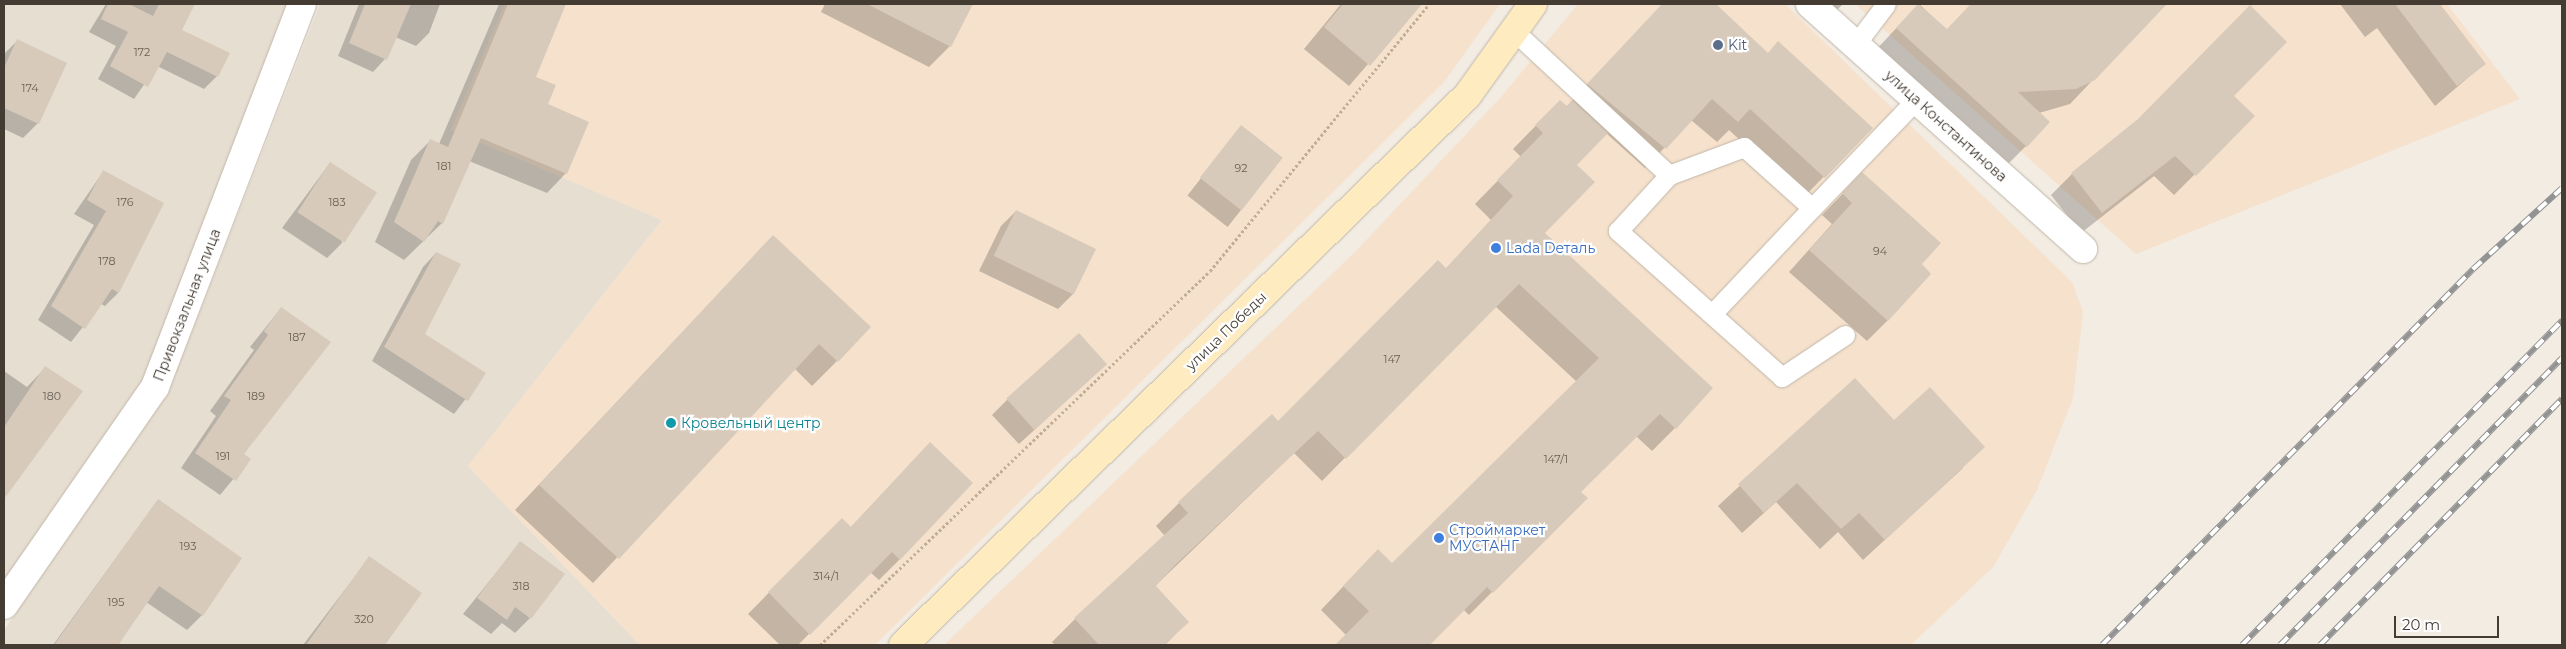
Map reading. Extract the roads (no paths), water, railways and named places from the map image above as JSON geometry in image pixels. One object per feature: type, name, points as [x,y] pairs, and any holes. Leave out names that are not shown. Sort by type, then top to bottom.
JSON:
[{"type":"street","name":"Привокзальная улица","points":[[4,605],[156,387],[302,4]]},
{"type":"street","name":"улица Победы","points":[[903,645],[1467,96],[1533,4]]},
{"type":"street","name":"улица Константинова","points":[[1810,4],[2083,249]]},
{"type":"lane","points":[[1855,45],[1886,4]]},
{"type":"lane","points":[[1514,31],[1669,175]]},
{"type":"lane","points":[[1712,314],[1916,100]]},
{"type":"lane","points":[[1812,208],[1744,147],[1669,175],[1618,231],[1782,378],[1846,335]]},
{"type":"railway","points":[[2102,645],[2473,269],[2562,188]]},
{"type":"railway","points":[[2242,645],[2562,320]]},
{"type":"railway","points":[[2280,645],[2562,358]]},
{"type":"railway","points":[[2320,645],[2562,399]]},
{"type":"place","name":"Kit","points":[[1718,45]]},
{"type":"place","name":"Lada Dеталь","points":[[1496,248]]},
{"type":"place","name":"Кровельный центр","points":[[671,423]]},
{"type":"place","name":"Строймаркет МУСТАНГ","points":[[1439,538]]}]
